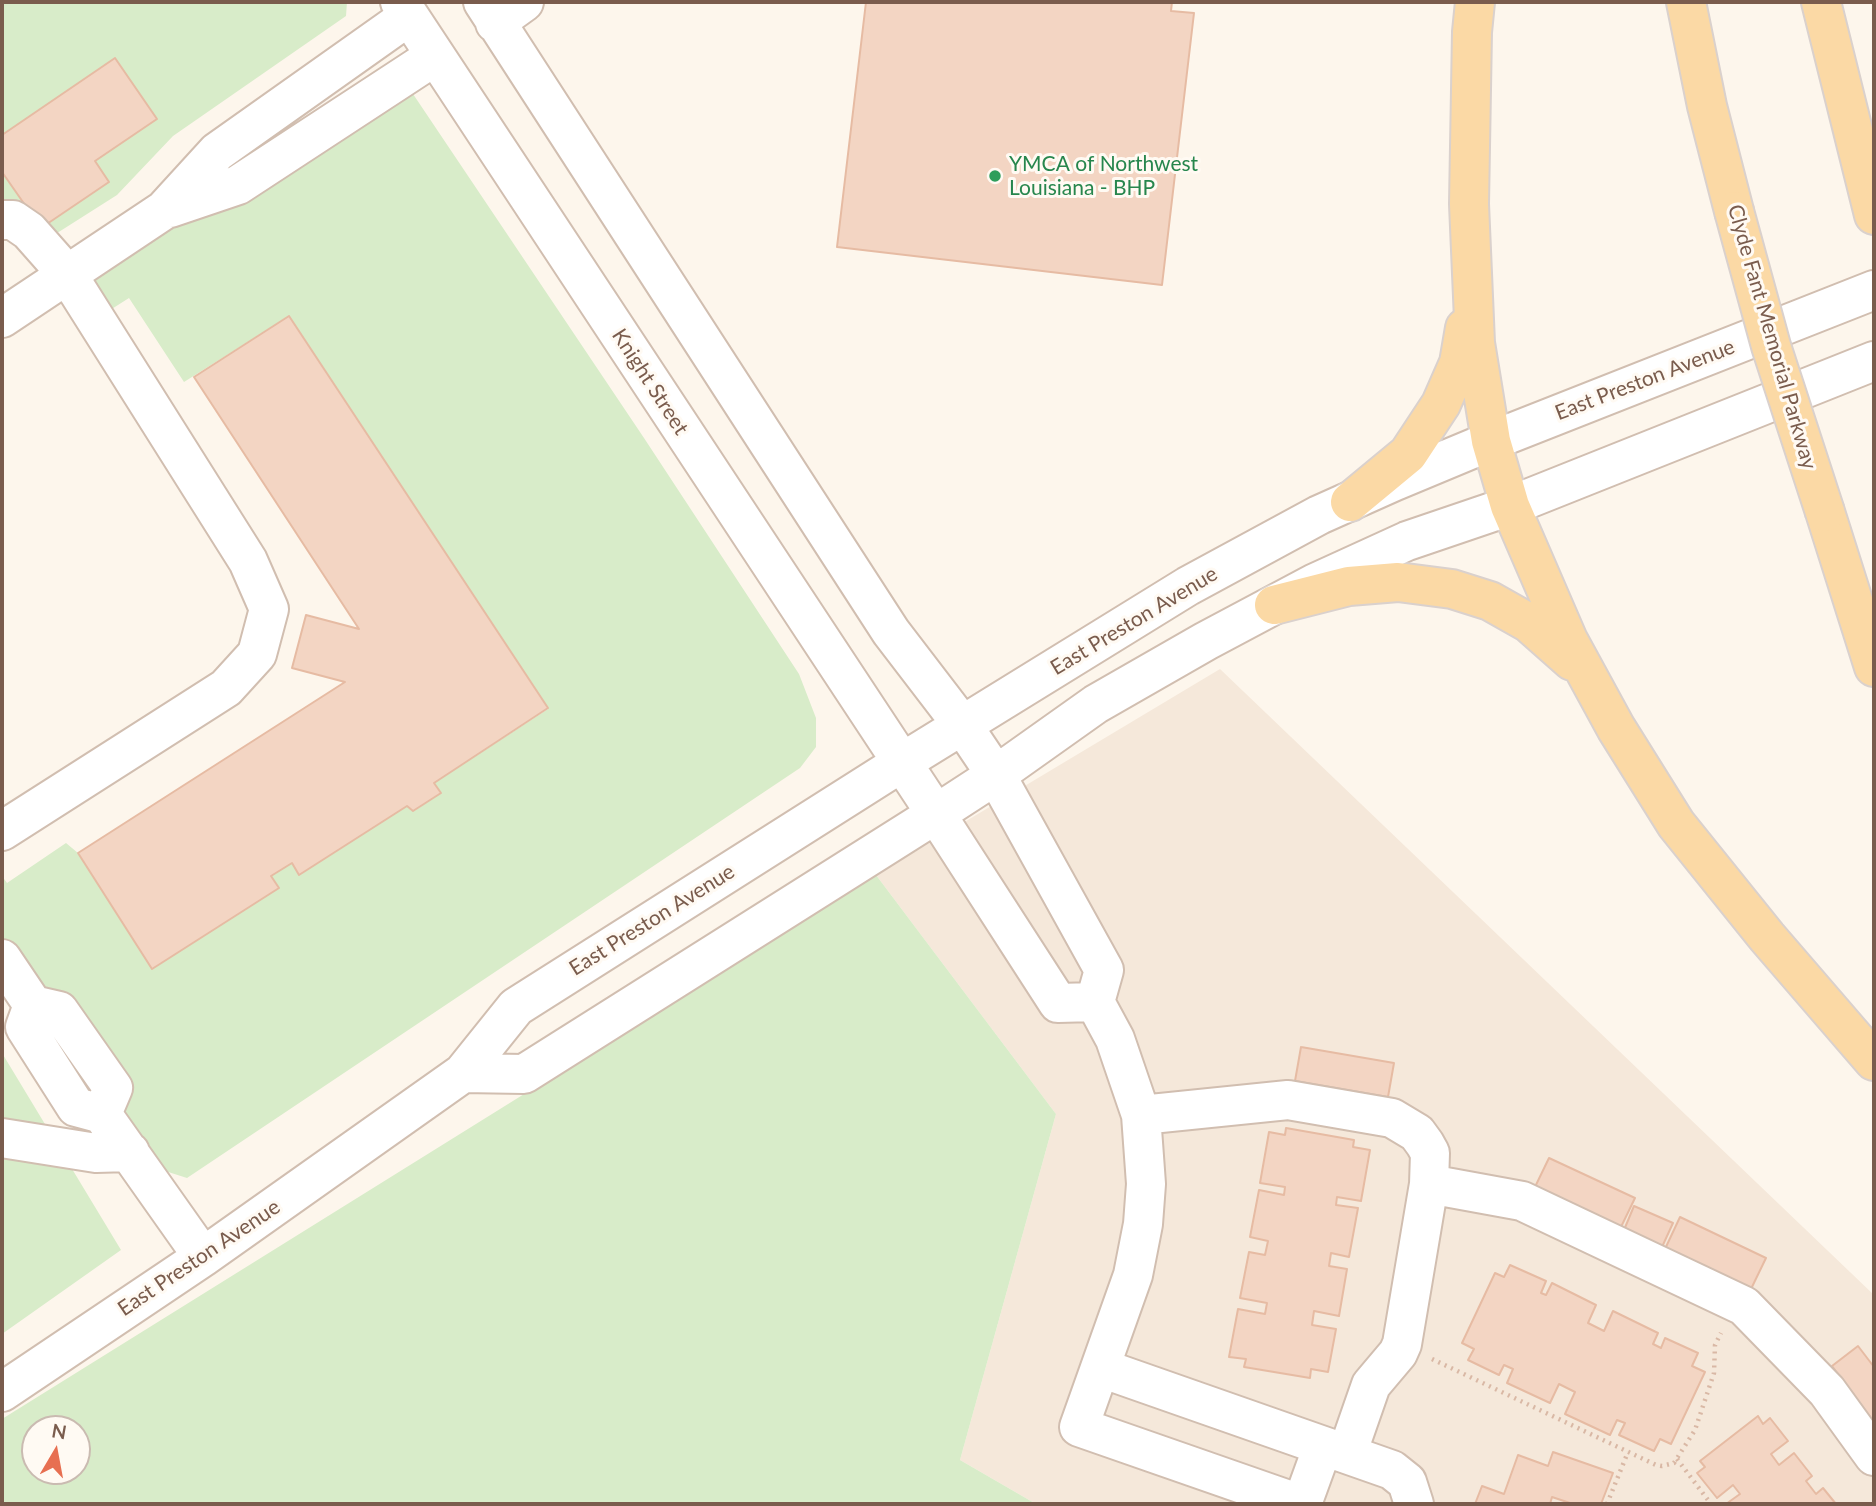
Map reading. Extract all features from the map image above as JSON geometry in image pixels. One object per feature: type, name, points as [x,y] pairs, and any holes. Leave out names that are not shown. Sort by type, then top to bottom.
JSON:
[{"type":"main road","points":[[1475,2],[1472,32],[1469,204],[1475,343],[1491,441],[1510,506],[1541,579],[1593,686],[1676,824],[1767,937],[1874,1061]]},
{"type":"main road","name":"Clyde Fant Memorial Parkway","points":[[1686,2],[1707,106],[1771,346],[1874,667]]},
{"type":"main road","points":[[1821,2],[1870,198]]},
{"type":"main road","points":[[1350,502],[1408,454],[1441,404],[1459,363],[1472,284]]},
{"type":"main road","points":[[1274,605],[1349,586],[1398,582],[1452,589],[1490,601],[1529,623],[1563,651],[1593,686]]},
{"type":"street","points":[[2,318],[164,209],[217,152],[405,9]]},
{"type":"street","name":"Knight Street","points":[[405,9],[1058,1003],[1095,1002]]},
{"type":"street","points":[[501,9],[883,621],[963,726],[996,775],[1104,970],[1095,1002],[1115,1039],[1141,1115],[1146,1184],[1139,1249],[1126,1298],[1079,1427],[1301,1504],[1371,1385],[1398,1353],[1402,1344],[1429,1184],[1430,1153],[1417,1133],[1392,1118],[1288,1100],[1141,1115]]},
{"type":"street","points":[[164,209],[237,185],[435,56]]},
{"type":"street","points":[[2,220],[13,220],[29,231],[67,274],[248,561],[269,609],[257,654],[226,688],[2,831]]},
{"type":"street","name":"East Preston Avenue","points":[[2,1392],[204,1258],[463,1073],[516,1007],[901,763],[1188,586],[1319,515],[1491,441],[1874,290]]},
{"type":"street","points":[[463,1073],[524,1074],[936,814],[1096,704],[1315,583],[1407,541],[1510,506],[1874,361]]},
{"type":"street","points":[[2,959],[33,1004],[25,1027],[76,1107],[102,1114],[204,1258]]},
{"type":"street","points":[[2,1138],[96,1153],[130,1152]]},
{"type":"street","points":[[1429,1184],[1522,1201],[1733,1299],[1747,1308],[1827,1391],[1874,1456]]},
{"type":"street","points":[[1101,1368],[1399,1474],[1411,1491],[1414,1504]]},
{"type":"path","points":[[1402,1344],[1656,1465],[1670,1465],[1677,1459],[1695,1430],[1708,1395],[1714,1373],[1713,1354],[1717,1338],[1747,1308]]},
{"type":"path","points":[[1607,1504],[1628,1452]]},
{"type":"path","points":[[1677,1459],[1711,1504]]},
{"type":"shaded area","points":[[1220,669],[1874,1295],[1874,1504],[1036,1504],[960,1460],[1056,1114],[876,875]]},
{"type":"green space","points":[[2,2],[347,2],[346,16],[173,136],[117,195],[43,242],[2,202]]},
{"type":"green space","points":[[411,91],[799,674],[816,718],[816,747],[800,768],[187,1178],[162,1170],[2,945],[2,876],[7,883],[66,843],[78,853],[153,968],[279,888],[271,876],[292,863],[300,874],[407,806],[414,811],[441,793],[434,783],[548,709],[289,316],[184,382],[129,298],[96,319],[89,264]]},
{"type":"green space","points":[[876,875],[1056,1114],[960,1460],[1036,1504],[2,1504],[2,1419]]},
{"type":"green space","points":[[2,1053],[121,1250],[2,1334]]},
{"type":"building","name":"YMCA of Northwest Louisiana - BHP","points":[[866,2],[1172,2],[1171,11],[1194,13],[1162,285],[837,247]]},
{"type":"building","points":[[115,58],[157,119],[95,161],[109,182],[41,228],[2,172],[2,135]]},
{"type":"building","points":[[289,316],[548,708],[434,783],[441,793],[413,811],[407,806],[299,875],[292,863],[271,876],[279,888],[152,969],[78,853],[345,682],[292,668],[306,615],[359,629],[194,377]]},
{"type":"building","points":[[1301,1047],[1394,1063],[1388,1097],[1295,1081]]},
{"type":"building","points":[[1286,1128],[1354,1140],[1353,1147],[1370,1150],[1361,1201],[1337,1197],[1336,1205],[1358,1208],[1349,1257],[1331,1253],[1329,1266],[1347,1269],[1339,1316],[1314,1311],[1312,1325],[1336,1329],[1328,1372],[1311,1369],[1310,1378],[1244,1367],[1246,1359],[1229,1357],[1238,1309],[1265,1314],[1267,1303],[1240,1298],[1249,1252],[1265,1255],[1268,1241],[1250,1237],[1259,1190],[1284,1195],[1285,1187],[1260,1183],[1269,1132],[1285,1135]]},
{"type":"building","points":[[1549,1158],[1635,1198],[1620,1229],[1534,1189]]},
{"type":"building","points":[[1634,1206],[1673,1223],[1662,1247],[1624,1230]]},
{"type":"building","points":[[1680,1217],[1766,1258],[1751,1289],[1665,1249]]},
{"type":"building","points":[[1510,1265],[1546,1281],[1541,1293],[1546,1295],[1552,1283],[1596,1305],[1588,1323],[1604,1331],[1613,1311],[1658,1333],[1653,1344],[1661,1348],[1665,1338],[1698,1353],[1692,1366],[1705,1372],[1671,1444],[1660,1439],[1654,1451],[1619,1435],[1625,1423],[1617,1420],[1610,1435],[1565,1414],[1575,1392],[1559,1384],[1550,1403],[1507,1383],[1513,1369],[1504,1365],[1499,1375],[1468,1360],[1474,1349],[1462,1343],[1495,1273],[1504,1277]]},
{"type":"building","points":[[1858,1346],[1874,1367],[1874,1422],[1832,1366]]},
{"type":"building","points":[[1758,1416],[1763,1424],[1770,1418],[1788,1441],[1771,1454],[1779,1465],[1794,1453],[1812,1476],[1806,1481],[1816,1494],[1823,1488],[1836,1504],[1726,1504],[1740,1494],[1733,1485],[1717,1498],[1697,1473],[1705,1467],[1700,1461]]},
{"type":"building","points":[[1553,1452],[1613,1473],[1601,1504],[1573,1504],[1552,1497],[1550,1504],[1475,1504],[1482,1486],[1504,1494],[1518,1455],[1548,1466]]},
{"type":"place","name":"YMCA of Northwest Louisiana - BHP","points":[[995,176]]}]
